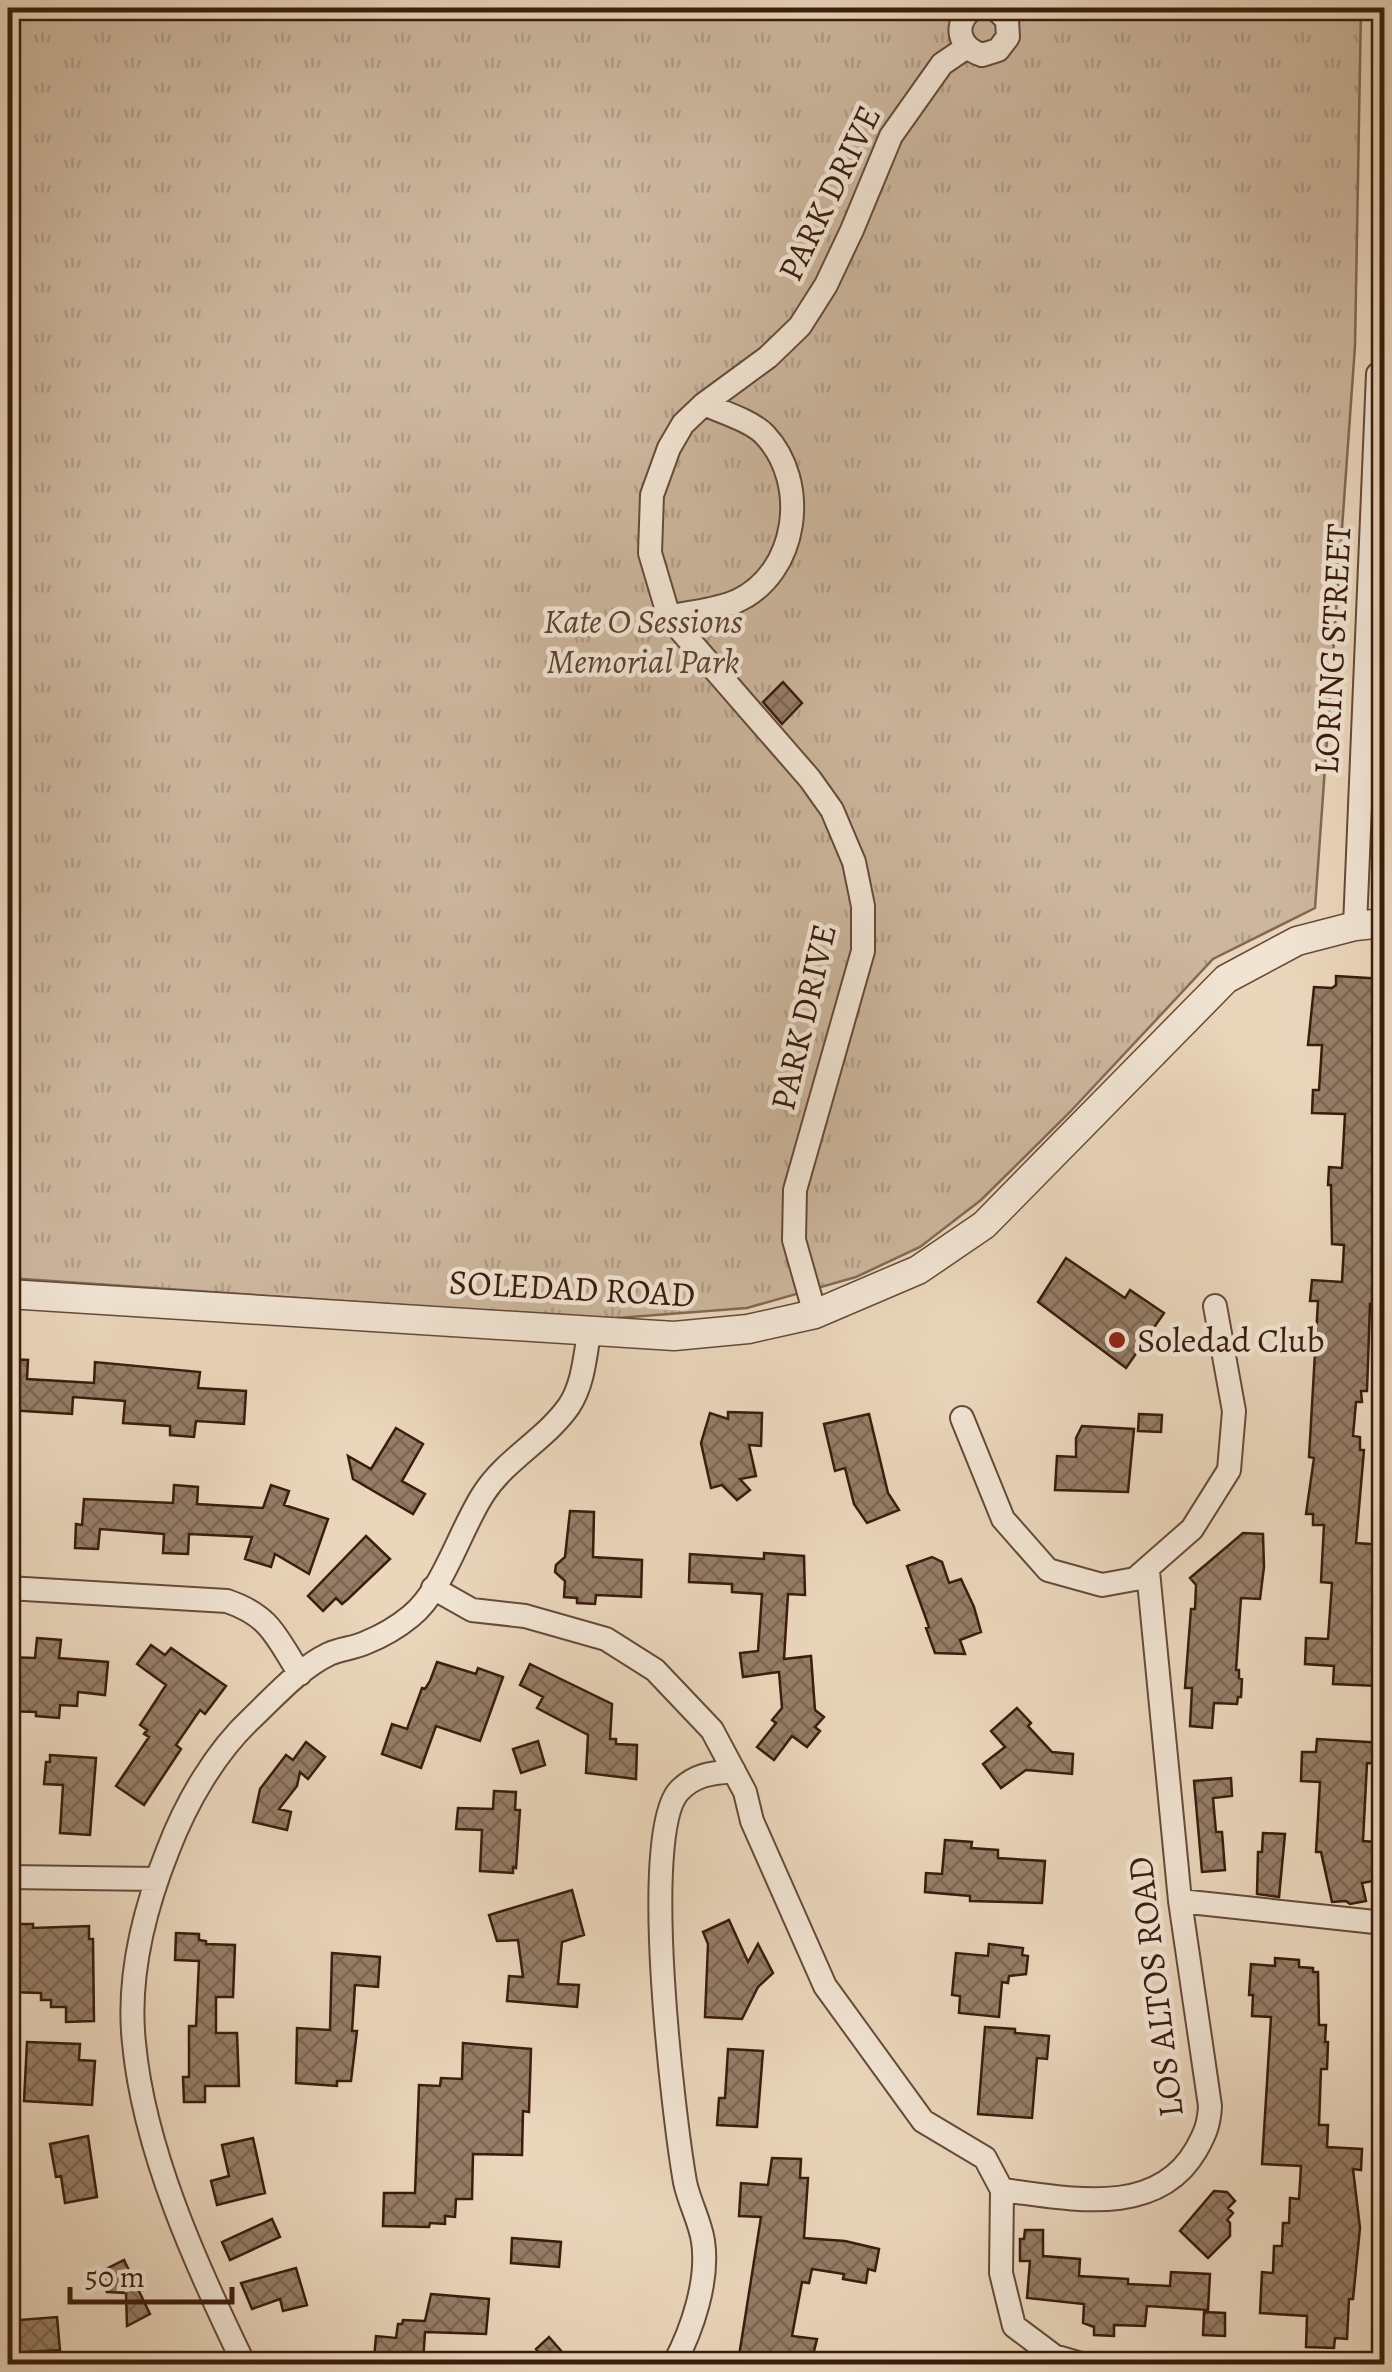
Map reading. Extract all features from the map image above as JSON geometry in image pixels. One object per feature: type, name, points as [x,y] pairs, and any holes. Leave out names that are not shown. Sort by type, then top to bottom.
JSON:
[{"type":"street","points":[[974,8],[967,12],[960,26],[962,41],[982,55],[990,54],[1008,37],[1007,20],[995,8]]},
{"type":"street","name":"PARK DRIVE","points":[[815,1314],[794,1240],[795,1190],[863,951],[863,906],[854,862],[832,810],[810,779],[669,617],[650,554],[652,495],[669,448],[684,424],[704,404],[768,357],[800,326],[846,244],[891,136],[942,64],[967,47]]},
{"type":"street","name":"LORING STREET","points":[[1355,926],[1378,374]]},
{"type":"street","points":[[669,617],[735,602],[755,590],[770,576],[779,558],[794,508],[791,484],[764,433],[704,404]]},
{"type":"street","name":"SOLEDAD ROAD","points":[[8,1294],[674,1336],[748,1329],[815,1314],[918,1270],[984,1225],[1226,979],[1296,941],[1384,923]]},
{"type":"street","points":[[962,1418],[1003,1519],[1048,1570],[1102,1586],[1135,1579],[1192,1530],[1229,1470],[1234,1411],[1215,1306]]},
{"type":"street","points":[[244,2364],[191,2254],[141,2096],[133,2040],[134,1988],[156,1878],[180,1818],[212,1767],[248,1721],[300,1674],[329,1654],[368,1642],[412,1615],[433,1588],[485,1490],[569,1405],[584,1368],[589,1333]]},
{"type":"street","name":"LOS ALTOS ROAD","points":[[1002,2190],[1086,2200],[1148,2194],[1185,2169],[1208,2128],[1210,2106],[1180,1901],[1148,1571]]},
{"type":"street","points":[[8,1588],[227,1601],[250,1609],[266,1622],[300,1674]]},
{"type":"street","points":[[433,1588],[472,1610],[526,1616],[606,1639],[655,1670],[712,1730],[746,1792],[752,1821],[826,1986],[924,2121],[985,2158],[1002,2190],[1001,2272],[1014,2326],[1054,2356],[1081,2364]]},
{"type":"street","points":[[674,2364],[688,2337],[699,2299],[704,2242],[686,2188],[671,2085],[661,1967],[662,1862],[668,1813],[680,1790],[704,1773],[734,1771]]},
{"type":"street","points":[[8,1877],[156,1878]]},
{"type":"street","points":[[1180,1901],[1384,1924]]},
{"type":"green space","name":"Kate O Sessions Memorial Park","points":[[8,8],[1361,8],[1355,346],[1315,908],[1213,959],[1069,1113],[981,1200],[920,1247],[856,1277],[747,1308],[604,1319],[8,1278]]},
{"type":"building","points":[[783,682],[802,703],[782,724],[763,702]]},
{"type":"building","points":[[1336,976],[1384,979],[1384,1023],[1378,1023],[1373,1100],[1384,1101],[1384,1178],[1376,1305],[1370,1304],[1367,1391],[1361,1391],[1362,1402],[1356,1402],[1353,1436],[1360,1437],[1360,1450],[1364,1450],[1356,1543],[1384,1545],[1384,1586],[1379,1586],[1375,1641],[1380,1642],[1378,1686],[1333,1684],[1334,1666],[1305,1664],[1306,1638],[1328,1639],[1332,1583],[1321,1582],[1324,1525],[1313,1525],[1313,1514],[1306,1514],[1314,1458],[1309,1457],[1318,1301],[1310,1301],[1312,1280],[1342,1282],[1344,1245],[1332,1244],[1328,1185],[1329,1167],[1342,1168],[1345,1114],[1312,1113],[1313,1090],[1319,1090],[1322,1045],[1308,1045],[1314,987],[1332,988]]},
{"type":"building","name":"Soledad Club","points":[[1066,1258],[1125,1298],[1130,1290],[1164,1313],[1126,1368],[1038,1302]]},
{"type":"building","points":[[8,1359],[28,1360],[27,1379],[94,1383],[95,1362],[200,1372],[198,1388],[246,1391],[244,1424],[196,1421],[194,1437],[170,1435],[170,1426],[123,1423],[125,1401],[73,1397],[72,1414],[8,1410]]},
{"type":"building","points":[[728,1412],[762,1413],[761,1446],[749,1445],[756,1476],[740,1479],[750,1490],[737,1500],[722,1485],[711,1488],[701,1443],[710,1413],[728,1419]]},
{"type":"building","points":[[869,1414],[888,1493],[899,1510],[867,1523],[854,1504],[845,1468],[835,1471],[824,1424]]},
{"type":"building","points":[[1139,1414],[1162,1415],[1161,1432],[1138,1431]]},
{"type":"building","points":[[1082,1426],[1134,1429],[1128,1492],[1055,1490],[1057,1456],[1076,1457],[1076,1438]]},
{"type":"building","points":[[396,1428],[423,1444],[402,1481],[425,1494],[413,1514],[353,1479],[348,1456],[371,1469]]},
{"type":"building","points":[[174,1485],[198,1487],[197,1504],[263,1508],[271,1485],[289,1491],[284,1505],[328,1519],[309,1574],[275,1554],[271,1567],[245,1559],[252,1537],[189,1534],[188,1554],[163,1553],[164,1534],[100,1529],[98,1549],[75,1548],[76,1524],[82,1525],[84,1499],[173,1503]]},
{"type":"building","points":[[570,1511],[594,1512],[593,1557],[642,1560],[641,1597],[596,1595],[595,1604],[564,1597],[565,1581],[555,1572],[556,1565],[565,1557]]},
{"type":"building","points":[[1243,1533],[1263,1534],[1264,1567],[1260,1599],[1241,1598],[1236,1670],[1242,1679],[1241,1697],[1237,1704],[1214,1703],[1212,1728],[1190,1726],[1192,1688],[1185,1688],[1196,1585],[1190,1578]]},
{"type":"building","points":[[366,1536],[390,1559],[342,1604],[336,1598],[323,1611],[308,1596]]},
{"type":"building","points":[[764,1553],[804,1556],[805,1595],[788,1594],[784,1659],[811,1656],[815,1710],[824,1717],[815,1727],[820,1731],[807,1747],[792,1736],[774,1760],[757,1747],[776,1723],[772,1720],[782,1708],[779,1672],[743,1677],[740,1653],[758,1651],[762,1594],[732,1592],[732,1584],[689,1582],[690,1554],[764,1559]]},
{"type":"building","points":[[932,1557],[942,1562],[949,1583],[961,1579],[974,1607],[981,1632],[960,1640],[965,1654],[935,1653],[926,1628],[929,1627],[907,1566]]},
{"type":"building","points":[[37,1638],[61,1640],[59,1658],[108,1662],[105,1695],[78,1692],[77,1706],[60,1705],[59,1718],[8,1711],[8,1657],[35,1658]]},
{"type":"building","points":[[151,1645],[165,1655],[171,1648],[226,1686],[205,1714],[200,1710],[176,1745],[181,1749],[144,1805],[116,1786],[149,1737],[140,1725],[166,1685],[137,1664]]},
{"type":"building","points":[[437,1662],[476,1674],[478,1668],[503,1677],[480,1741],[436,1726],[421,1768],[382,1754],[392,1724],[407,1729],[422,1688],[430,1681]]},
{"type":"building","points":[[530,1664],[612,1704],[610,1739],[616,1739],[616,1744],[637,1745],[636,1779],[586,1773],[588,1735],[537,1708],[543,1697],[520,1685]]},
{"type":"building","points":[[1017,1708],[1052,1752],[1073,1754],[1072,1774],[1026,1770],[1001,1788],[983,1764],[1005,1747],[991,1731]]},
{"type":"building","points":[[1317,1739],[1384,1743],[1384,1764],[1367,1763],[1363,1841],[1375,1842],[1373,1881],[1362,1883],[1366,1901],[1332,1902],[1321,1852],[1316,1852],[1320,1782],[1301,1781],[1302,1752],[1316,1752]]},
{"type":"building","points":[[538,1741],[545,1765],[521,1773],[513,1749]]},
{"type":"building","points":[[306,1742],[325,1757],[308,1779],[300,1772],[297,1786],[279,1809],[291,1812],[287,1830],[253,1822],[260,1789],[286,1755],[293,1760]]},
{"type":"building","points":[[50,1755],[96,1758],[90,1835],[60,1833],[63,1785],[44,1784]]},
{"type":"building","points":[[1231,1778],[1232,1796],[1213,1798],[1216,1832],[1222,1832],[1225,1870],[1202,1872],[1194,1781]]},
{"type":"building","points":[[494,1791],[516,1792],[515,1810],[520,1810],[513,1873],[480,1871],[482,1830],[456,1829],[458,1808],[493,1809]]},
{"type":"building","points":[[1263,1833],[1285,1834],[1279,1897],[1257,1894],[1258,1852],[1262,1852]]},
{"type":"building","points":[[945,1840],[972,1842],[971,1848],[998,1850],[998,1858],[1045,1861],[1042,1903],[970,1901],[970,1896],[925,1892],[926,1873],[942,1874]]},
{"type":"building","points":[[572,1890],[584,1935],[562,1942],[558,1984],[579,1985],[577,2007],[507,2001],[509,1976],[523,1977],[518,1940],[497,1941],[489,1915]]},
{"type":"building","points":[[729,1920],[748,1962],[758,1944],[773,1973],[758,1987],[742,2019],[705,2017],[708,1944],[703,1932]]},
{"type":"building","points":[[8,1924],[33,1924],[33,1928],[89,1926],[89,1939],[93,1939],[94,2021],[66,2022],[66,2007],[51,2007],[51,2000],[41,2000],[41,1993],[8,1992]]},
{"type":"building","points":[[176,1933],[199,1934],[199,1940],[206,1944],[235,1945],[233,1997],[216,1997],[216,2033],[237,2033],[239,2086],[205,2086],[205,2102],[184,2102],[183,2077],[189,2077],[189,2026],[196,2026],[199,1961],[175,1960]]},
{"type":"building","points":[[989,1944],[1023,1948],[1022,1955],[1028,1956],[1026,1974],[1009,1976],[1008,1983],[1002,1982],[999,2017],[959,2013],[960,1996],[952,1995],[956,1953],[988,1956]]},
{"type":"building","points":[[332,1953],[380,1957],[378,1987],[355,1985],[352,2031],[357,2031],[351,2081],[337,2081],[337,2086],[296,2083],[297,2028],[330,2030]]},
{"type":"building","points":[[1275,1958],[1299,1960],[1299,1967],[1318,1972],[1319,2025],[1326,2025],[1328,2042],[1327,2069],[1321,2069],[1319,2125],[1328,2125],[1327,2147],[1362,2149],[1361,2170],[1353,2169],[1360,2228],[1353,2299],[1349,2299],[1347,2339],[1335,2338],[1334,2348],[1306,2347],[1307,2316],[1260,2313],[1262,2272],[1273,2273],[1274,2246],[1282,2246],[1283,2223],[1289,2223],[1290,2198],[1299,2199],[1301,2166],[1262,2164],[1271,2017],[1252,2016],[1253,1995],[1249,1995],[1251,1964],[1275,1966]]},
{"type":"building","points":[[985,2027],[1049,2036],[1047,2059],[1037,2058],[1032,2118],[978,2114]]},
{"type":"building","points":[[27,2042],[80,2044],[79,2060],[95,2061],[92,2105],[24,2101]]},
{"type":"building","points":[[463,2043],[531,2049],[529,2112],[523,2111],[522,2155],[473,2154],[472,2199],[456,2199],[455,2217],[445,2216],[445,2224],[383,2226],[384,2193],[415,2193],[419,2085],[440,2086],[441,2078],[462,2079]]},
{"type":"building","points":[[728,2049],[763,2051],[757,2127],[717,2125],[719,2098],[725,2098]]},
{"type":"building","points":[[88,2136],[97,2197],[65,2203],[50,2144]]},
{"type":"building","points":[[253,2138],[265,2193],[217,2205],[211,2181],[229,2176],[222,2145]]},
{"type":"building","points":[[772,2158],[801,2159],[800,2178],[808,2178],[804,2238],[879,2249],[875,2271],[868,2269],[866,2283],[843,2279],[844,2274],[812,2269],[809,2283],[802,2282],[792,2336],[817,2339],[812,2359],[801,2357],[799,2364],[739,2356],[761,2217],[739,2216],[741,2183],[768,2185]]},
{"type":"building","points":[[1214,2191],[1227,2192],[1235,2201],[1228,2208],[1233,2213],[1227,2220],[1230,2236],[1208,2258],[1180,2231]]},
{"type":"building","points":[[272,2219],[280,2237],[230,2260],[222,2242]]},
{"type":"building","points":[[1025,2230],[1043,2230],[1043,2256],[1080,2259],[1079,2276],[1170,2286],[1171,2272],[1210,2274],[1208,2310],[1147,2306],[1145,2326],[1114,2325],[1114,2336],[1094,2335],[1094,2327],[1083,2323],[1084,2304],[1027,2298],[1030,2261],[1020,2261],[1020,2239],[1024,2239]]},
{"type":"building","points":[[512,2238],[561,2242],[559,2267],[511,2263]]},
{"type":"building","points":[[124,2260],[150,2314],[127,2326],[126,2293],[107,2292],[98,2273]]},
{"type":"building","points":[[296,2268],[307,2305],[283,2311],[280,2299],[252,2309],[241,2283]]},
{"type":"building","points":[[431,2294],[489,2299],[486,2334],[425,2332],[423,2363],[374,2359],[376,2336],[396,2338],[398,2324],[403,2320],[425,2321]]},
{"type":"building","points":[[1204,2312],[1225,2313],[1225,2336],[1203,2335]]},
{"type":"building","points":[[57,2317],[60,2350],[8,2353],[8,2321]]},
{"type":"building","points":[[549,2337],[563,2353],[549,2364],[536,2349]]},
{"type":"place","name":"Soledad Club","points":[[1117,1340]]}]
